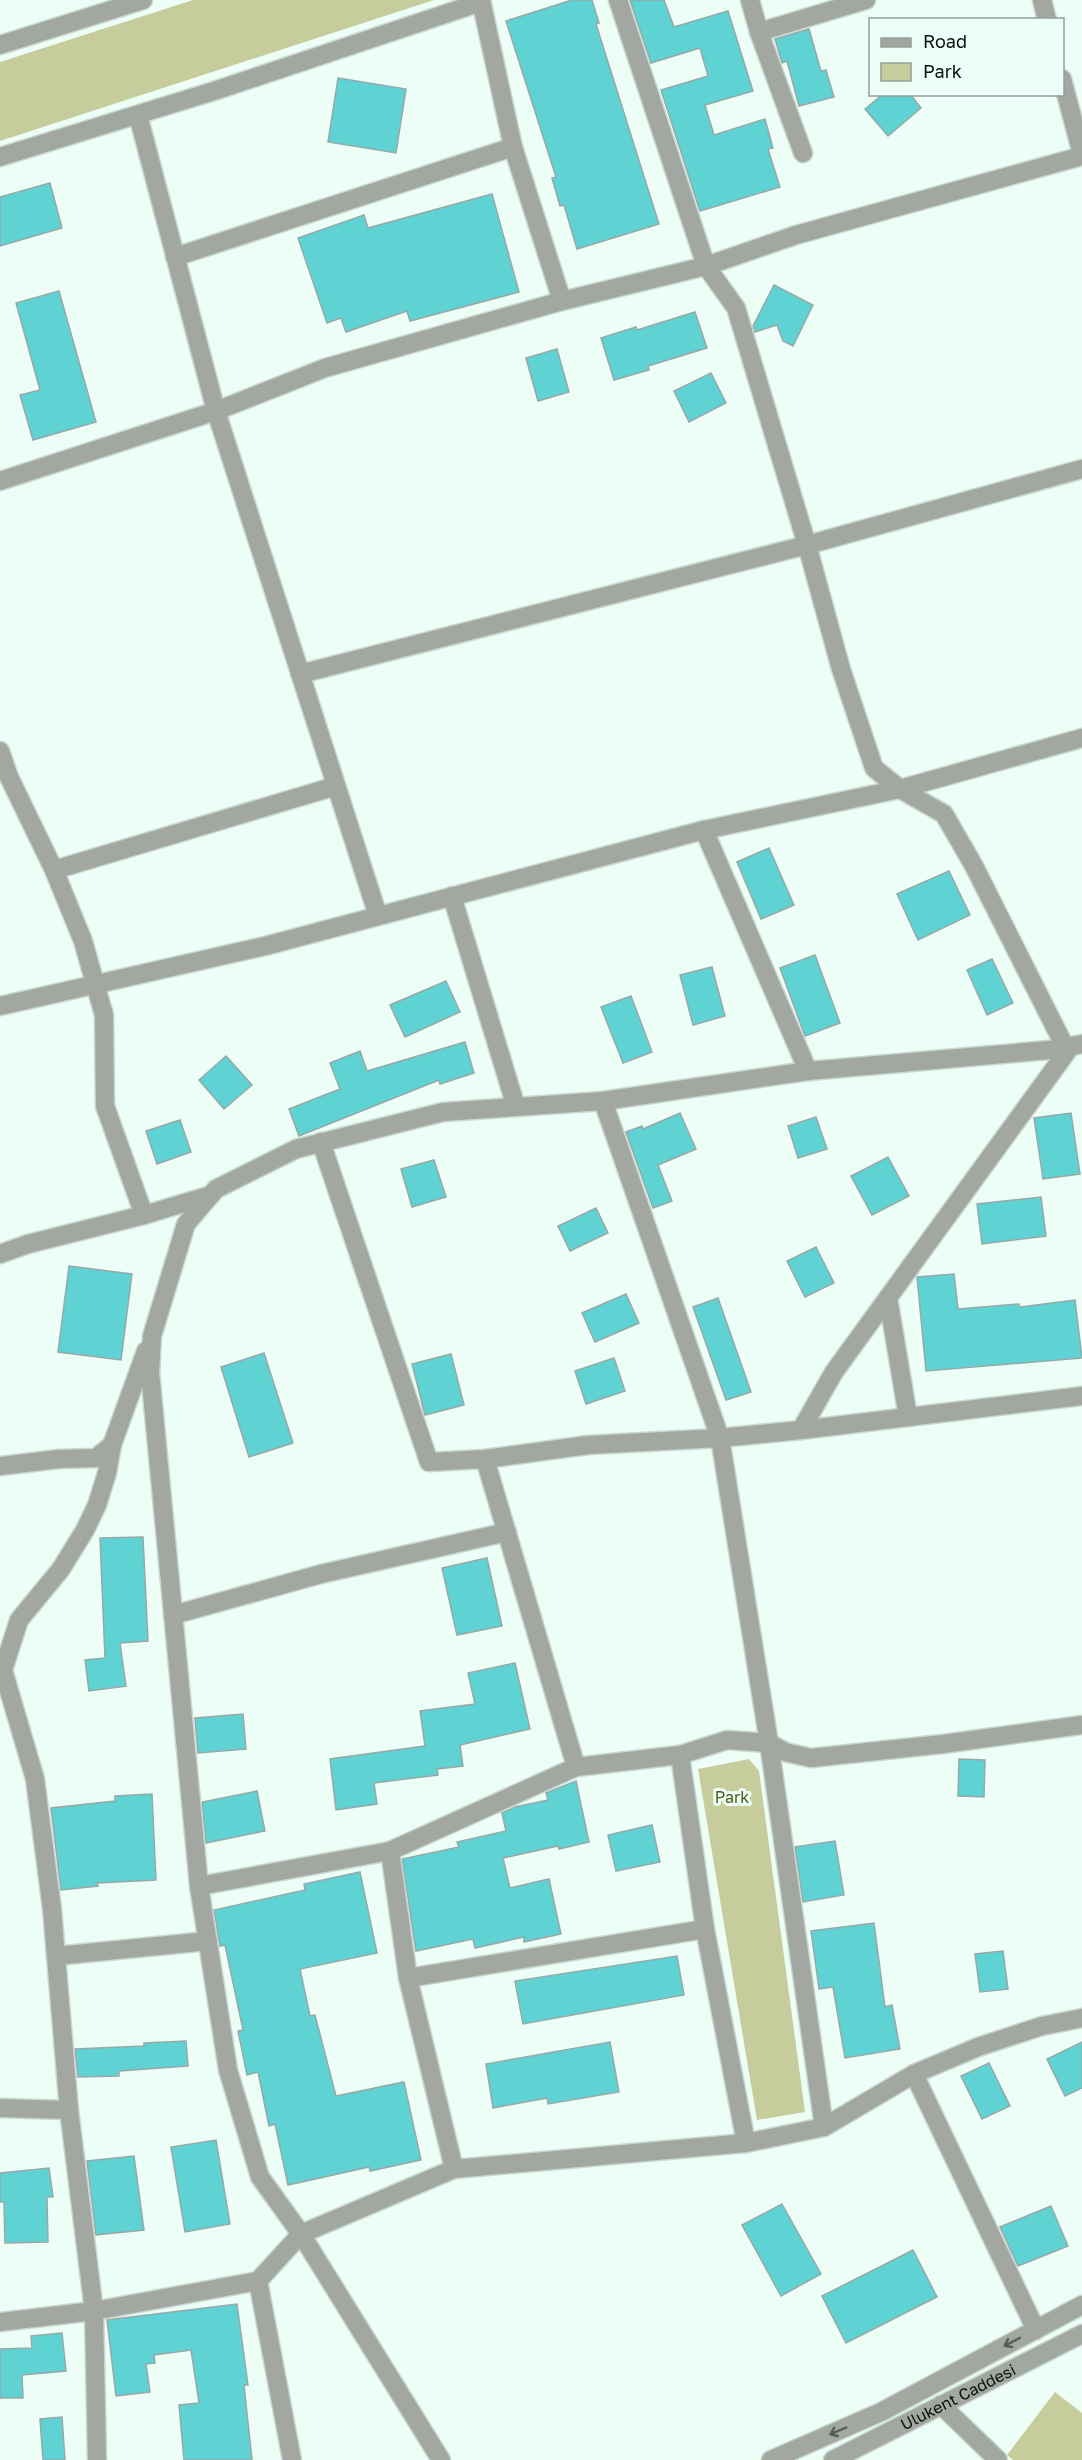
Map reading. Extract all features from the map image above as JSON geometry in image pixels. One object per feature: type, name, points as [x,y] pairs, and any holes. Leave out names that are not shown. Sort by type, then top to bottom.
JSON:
[{"type":"street","points":[[0,45],[143,0]]},
{"type":"street","points":[[618,0],[706,266],[736,308],[807,545],[841,669],[874,768],[900,789],[944,814],[1073,1046]]},
{"type":"street","points":[[750,0],[759,32],[803,153]]},
{"type":"street","points":[[759,32],[866,0]]},
{"type":"street","points":[[1042,0],[1046,18]]},
{"type":"street","points":[[0,157],[138,115],[481,1],[513,147],[562,301]]},
{"type":"street","points":[[0,481],[216,411],[325,368],[562,301],[706,266],[796,235],[1082,155],[1064,87]]},
{"type":"street","points":[[138,115],[216,411],[378,916]]},
{"type":"street","points":[[175,257],[513,147]]},
{"type":"street","points":[[300,674],[807,545],[1082,469]]},
{"type":"street","points":[[0,1006],[265,946],[704,830],[900,789],[1082,738]]},
{"type":"street","points":[[0,751],[9,777],[54,870],[83,941],[104,1015],[105,1106],[144,1215]]},
{"type":"street","points":[[54,870],[336,786]]},
{"type":"street","points":[[704,830],[808,1071]]},
{"type":"street","points":[[452,896],[516,1107]]},
{"type":"street","points":[[97,2460],[94,2311],[69,2110],[56,1956],[35,1779],[1,1672],[19,1620],[61,1569],[85,1530],[104,1484],[112,1445],[152,1335],[186,1224],[216,1189],[296,1149],[443,1112],[603,1101],[808,1071],[1073,1046]]},
{"type":"street","points":[[801,1430],[834,1372],[1073,1046]]},
{"type":"street","points":[[603,1101],[720,1438],[769,1743],[824,2127]]},
{"type":"street","points":[[321,1142],[429,1462],[485,1458],[588,1445],[720,1438],[801,1430],[1082,1396]]},
{"type":"street","points":[[0,1254],[28,1244],[144,1215],[211,1195]]},
{"type":"street","points":[[888,1298],[908,1417]]},
{"type":"street","points":[[152,1335],[150,1372],[199,1886],[228,2070],[260,2177],[301,2234],[441,2460]]},
{"type":"street","points":[[0,1466],[59,1459],[96,1458],[112,1445]]},
{"type":"street","points":[[485,1458],[576,1767]]},
{"type":"street","points":[[173,1615],[321,1574],[507,1532]]},
{"type":"street","points":[[199,1886],[390,1851],[576,1767],[680,1755],[727,1740],[769,1743],[785,1752],[811,1758],[943,1744],[1082,1725]]},
{"type":"street","points":[[680,1755],[705,1929],[746,2144]]},
{"type":"street","points":[[390,1851],[408,1978],[454,2169]]},
{"type":"street","points":[[408,1978],[705,1929]]},
{"type":"street","points":[[56,1956],[207,1941]]},
{"type":"street","points":[[0,2322],[94,2311],[258,2281],[301,2234],[454,2169],[746,2144],[824,2127],[914,2074],[999,2040],[1042,2026],[1082,2018]]},
{"type":"street","points":[[914,2074],[1036,2330]]},
{"type":"street","points":[[0,2108],[69,2110]]},
{"type":"street","points":[[258,2281],[292,2460]]},
{"type":"street","points":[[771,2460],[881,2412],[1082,2305]]},
{"type":"street","name":"Ulukent Caddesi","points":[[832,2460],[941,2405],[1079,2340]]},
{"type":"street","points":[[941,2405],[998,2460]]},
{"type":"green space","points":[[193,0],[434,0],[0,141],[0,62]]},
{"type":"green space","name":"Park","points":[[749,1759],[759,1771],[805,2112],[757,2120],[698,1769]]},
{"type":"green space","points":[[1055,2392],[1082,2413],[1082,2460],[1013,2460],[1007,2455]]},
{"type":"building","points":[[572,0],[592,0],[599,23],[596,24],[659,224],[577,249],[564,205],[560,206],[552,178],[556,177],[506,21]]},
{"type":"building","points":[[630,0],[664,0],[674,27],[728,11],[753,91],[705,105],[714,135],[765,119],[773,148],[768,149],[780,187],[700,211],[661,90],[708,76],[700,48],[651,63]]},
{"type":"building","points":[[809,29],[821,71],[826,70],[834,97],[799,106],[787,61],[782,63],[775,39]]},
{"type":"building","points":[[338,78],[406,89],[396,153],[328,142]]},
{"type":"building","points":[[881,96],[912,96],[921,108],[888,136],[865,109]]},
{"type":"building","points":[[50,183],[62,228],[0,246],[0,197]]},
{"type":"building","points":[[492,194],[519,292],[410,321],[407,311],[346,332],[341,318],[327,323],[298,238],[364,215],[368,228]]},
{"type":"building","points":[[774,285],[813,305],[793,346],[783,341],[777,325],[755,332],[753,326]]},
{"type":"building","points":[[59,291],[96,422],[33,440],[20,395],[40,390],[16,303]]},
{"type":"building","points":[[695,312],[707,348],[648,366],[649,370],[614,380],[601,338],[636,327],[637,330]]},
{"type":"building","points":[[557,349],[569,392],[538,401],[526,358]]},
{"type":"building","points":[[711,373],[726,403],[689,422],[674,391]]},
{"type":"building","points":[[769,848],[794,905],[761,919],[737,862]]},
{"type":"building","points":[[949,871],[970,915],[918,940],[897,894]]},
{"type":"building","points":[[815,955],[840,1023],[805,1036],[780,968]]},
{"type":"building","points":[[992,959],[1013,1003],[987,1015],[967,970]]},
{"type":"building","points":[[712,967],[725,1016],[693,1025],[680,975]]},
{"type":"building","points":[[446,981],[460,1012],[405,1037],[390,1005]]},
{"type":"building","points":[[631,996],[652,1052],[623,1063],[601,1007]]},
{"type":"building","points":[[465,1042],[474,1073],[440,1084],[439,1080],[299,1136],[289,1109],[340,1089],[330,1063],[360,1051],[367,1071]]},
{"type":"building","points":[[226,1056],[252,1085],[224,1109],[199,1080]]},
{"type":"building","points":[[680,1113],[696,1149],[658,1165],[672,1201],[653,1208],[626,1132],[642,1126],[643,1129]]},
{"type":"building","points":[[1071,1113],[1080,1174],[1043,1179],[1034,1118]]},
{"type":"building","points":[[816,1117],[827,1149],[798,1158],[788,1126]]},
{"type":"building","points":[[180,1120],[191,1152],[157,1164],[146,1131]]},
{"type":"building","points":[[888,1157],[909,1196],[872,1215],[851,1176]]},
{"type":"building","points":[[434,1160],[446,1197],[412,1207],[401,1169]]},
{"type":"building","points":[[1041,1197],[1046,1236],[982,1244],[977,1204]]},
{"type":"building","points":[[596,1208],[608,1233],[570,1251],[558,1226]]},
{"type":"building","points":[[816,1247],[834,1283],[805,1297],[787,1261]]},
{"type":"building","points":[[69,1266],[132,1274],[121,1360],[58,1352]]},
{"type":"building","points":[[954,1274],[958,1309],[1019,1304],[1020,1307],[1075,1300],[1082,1358],[926,1371],[917,1277]]},
{"type":"building","points":[[626,1294],[639,1323],[595,1342],[582,1313]]},
{"type":"building","points":[[718,1298],[751,1392],[726,1400],[693,1307]]},
{"type":"building","points":[[264,1353],[293,1443],[249,1457],[221,1367]]},
{"type":"building","points":[[451,1354],[464,1405],[425,1415],[412,1364]]},
{"type":"building","points":[[614,1358],[625,1391],[586,1404],[575,1371]]},
{"type":"building","points":[[143,1537],[148,1641],[120,1643],[126,1686],[89,1691],[85,1660],[105,1658],[100,1538]]},
{"type":"building","points":[[487,1558],[502,1626],[457,1635],[442,1568]]},
{"type":"building","points":[[515,1663],[530,1729],[460,1745],[463,1766],[437,1769],[438,1775],[374,1783],[377,1804],[336,1810],[330,1759],[425,1746],[420,1711],[475,1704],[468,1673]]},
{"type":"building","points":[[243,1714],[246,1749],[198,1753],[195,1718]]},
{"type":"building","points":[[959,1759],[985,1760],[984,1797],[958,1796]]},
{"type":"building","points":[[576,1781],[589,1842],[503,1858],[510,1888],[549,1879],[561,1934],[524,1942],[524,1937],[475,1948],[473,1939],[416,1951],[402,1859],[459,1847],[457,1842],[506,1831],[502,1813],[515,1807],[548,1800],[546,1793]]},
{"type":"building","points":[[257,1791],[265,1831],[206,1843],[202,1802]]},
{"type":"building","points":[[152,1794],[156,1880],[97,1883],[98,1886],[61,1890],[51,1808],[115,1801],[115,1796]]},
{"type":"building","points":[[652,1825],[660,1862],[616,1871],[608,1835]]},
{"type":"building","points":[[835,1841],[844,1895],[803,1902],[795,1847]]},
{"type":"building","points":[[360,1872],[377,1953],[300,1969],[310,2016],[315,2015],[336,2096],[404,2082],[421,2160],[370,2171],[369,2167],[288,2185],[275,2124],[269,2126],[258,2072],[247,2075],[238,2031],[243,2030],[225,1945],[220,1946],[214,1910],[305,1890],[304,1884]]},
{"type":"building","points":[[874,1923],[885,2007],[892,2005],[900,2049],[845,2058],[833,1987],[819,1989],[811,1931]]},
{"type":"building","points":[[1003,1951],[1008,1989],[980,1992],[975,1954]]},
{"type":"building","points":[[677,1956],[684,1995],[523,2024],[515,1981]]},
{"type":"building","points":[[186,2041],[188,2066],[119,2071],[119,2076],[78,2077],[75,2049],[144,2046],[144,2043]]},
{"type":"building","points":[[610,2042],[619,2092],[548,2104],[547,2098],[493,2108],[486,2064]]},
{"type":"building","points":[[1082,2042],[1082,2088],[1065,2096],[1047,2059]]},
{"type":"building","points":[[989,2063],[1010,2106],[982,2119],[961,2076]]},
{"type":"building","points":[[216,2140],[230,2224],[185,2232],[171,2147]]},
{"type":"building","points":[[134,2156],[144,2230],[96,2235],[87,2161]]},
{"type":"building","points":[[49,2168],[53,2197],[47,2197],[48,2242],[5,2243],[4,2202],[0,2202],[0,2173]]},
{"type":"building","points":[[782,2204],[821,2274],[781,2296],[742,2225]]},
{"type":"building","points":[[1051,2206],[1068,2246],[1018,2266],[1000,2227]]},
{"type":"building","points":[[913,2250],[937,2297],[846,2343],[822,2296]]},
{"type":"building","points":[[237,2304],[248,2385],[244,2385],[252,2460],[184,2460],[179,2405],[199,2403],[191,2350],[154,2355],[155,2363],[146,2364],[150,2392],[116,2396],[107,2320]]},
{"type":"building","points":[[62,2333],[66,2371],[22,2375],[23,2398],[0,2398],[0,2349],[32,2348],[31,2336]]},
{"type":"building","points":[[62,2417],[65,2460],[43,2460],[40,2419]]}]
